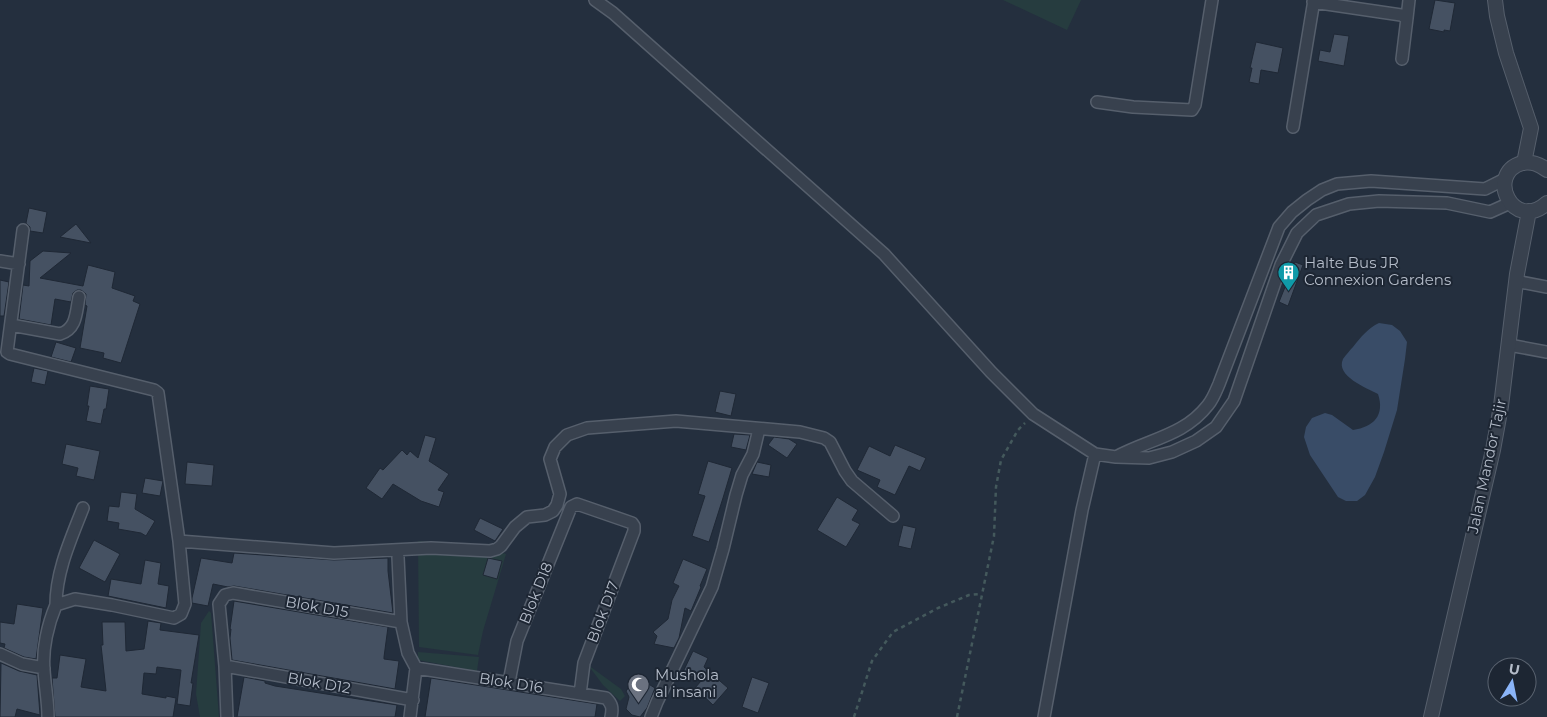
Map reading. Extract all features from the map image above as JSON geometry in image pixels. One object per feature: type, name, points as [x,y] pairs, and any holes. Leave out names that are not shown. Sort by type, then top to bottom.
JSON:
[{"type":"street","points":[[595,0],[613,13],[884,254],[991,372],[1033,414],[1095,454],[1148,458],[1172,452],[1196,441],[1216,427],[1234,401],[1281,265],[1297,233],[1316,215],[1349,204],[1379,201],[1446,203],[1490,212],[1510,203]]},
{"type":"street","points":[[1097,102],[1133,108],[1192,110],[1195,105],[1212,0]]},
{"type":"street","points":[[1402,59],[1409,0]]},
{"type":"street","points":[[1495,0],[1506,53],[1531,128],[1524,163]]},
{"type":"street","points":[[1293,127],[1314,1],[1359,4],[1407,18]]},
{"type":"street","points":[[1547,170],[1532,162],[1516,166],[1509,171],[1504,187],[1510,203],[1522,210],[1529,211],[1542,208],[1547,203]]},
{"type":"street","points":[[1116,457],[1132,448],[1180,430],[1194,420],[1209,404],[1220,384],[1279,227],[1292,212],[1307,200],[1322,190],[1338,184],[1371,181],[1486,189],[1505,179]]},
{"type":"street","name":"Jalan Mandor Tajir","points":[[1431,717],[1493,450],[1501,406],[1517,274],[1529,211]]},
{"type":"street","points":[[23,230],[11,325],[4,352],[154,390],[158,393],[179,541],[185,604],[181,614],[174,618],[112,604],[76,599],[56,605]]},
{"type":"street","points":[[0,261],[19,264]]},
{"type":"street","points":[[1520,282],[1547,287]]},
{"type":"street","points":[[11,325],[60,334],[67,332],[74,325],[80,297]]},
{"type":"street","points":[[1509,345],[1547,352]]},
{"type":"street","points":[[179,541],[334,553],[431,548],[497,550],[515,527],[527,517],[545,515],[553,511],[557,505],[560,494],[550,460],[555,447],[567,435],[587,428],[676,421],[800,432],[824,438],[830,442],[844,471],[852,481],[893,516]]},
{"type":"street","points":[[651,717],[712,587],[736,495],[742,475],[753,454],[759,429]]},
{"type":"street","points":[[1044,717],[1082,510],[1095,454]]},
{"type":"street","name":"Blok D18","points":[[509,682],[517,641],[571,507],[577,504],[632,523],[634,531]]},
{"type":"street","points":[[48,717],[44,668],[47,628],[56,605],[58,580],[65,556],[83,508]]},
{"type":"street","name":"Blok D17","points":[[580,694],[584,663],[634,531]]},
{"type":"street","points":[[398,557],[401,622],[408,653],[416,668],[410,717]]},
{"type":"street","name":"Blok D15","points":[[225,666],[218,604],[225,595],[233,593],[401,622]]},
{"type":"street","points":[[0,654],[22,664],[44,668]]},
{"type":"street","points":[[225,666],[227,717]]},
{"type":"street","name":"Blok D12","points":[[225,666],[413,700]]},
{"type":"street","name":"Blok D16","points":[[416,668],[606,698],[611,703],[613,710],[611,717]]},
{"type":"path","points":[[957,717],[994,536],[996,487],[1001,460],[1018,430],[1033,414]]},
{"type":"path","points":[[854,717],[872,661],[894,632],[938,608],[969,595],[982,594]]},
{"type":"green space","points":[[1003,0],[1081,0],[1067,30]]},
{"type":"green space","points":[[418,541],[471,545],[506,554],[483,631],[478,655],[419,647]]},
{"type":"green space","points":[[209,611],[211,613],[219,717],[200,717],[196,694],[201,623]]},
{"type":"green space","points":[[418,652],[479,657],[477,671],[418,660]]},
{"type":"green space","points":[[588,665],[621,689],[625,696],[620,701],[603,685]]},
{"type":"water","points":[[1379,323],[1392,325],[1400,331],[1407,342],[1397,410],[1375,477],[1365,495],[1357,501],[1346,501],[1338,497],[1310,455],[1304,437],[1306,427],[1312,418],[1325,413],[1332,415],[1353,430],[1367,426],[1376,419],[1380,408],[1378,394],[1353,381],[1344,371],[1342,365],[1343,359],[1362,336],[1371,327]]},
{"type":"building","points":[[1435,0],[1455,3],[1450,31],[1444,30],[1444,32],[1429,29]]},
{"type":"building","points":[[1334,34],[1349,36],[1344,66],[1318,61],[1320,50],[1330,52]]},
{"type":"building","points":[[1256,42],[1283,48],[1278,73],[1261,70],[1259,84],[1249,82]]},
{"type":"building","points":[[29,208],[47,212],[43,233],[30,231],[30,227],[26,223]]},
{"type":"building","points":[[76,224],[91,243],[60,237]]},
{"type":"building","points":[[43,251],[71,253],[40,278],[83,286],[88,265],[115,272],[112,288],[135,296],[133,301],[140,304],[121,363],[103,358],[104,353],[80,348],[87,306],[85,305],[86,294],[81,290],[73,293],[71,302],[55,299],[51,325],[19,319],[23,285],[29,286],[30,261]]},
{"type":"building","name":"Halte Bus JR Connexion Gardens","points":[[1295,262],[1303,265],[1288,306],[1279,302]]},
{"type":"building","points":[[0,280],[9,282],[4,316],[0,316]]},
{"type":"building","points":[[56,342],[76,348],[71,362],[51,357]]},
{"type":"building","points":[[34,368],[48,371],[45,385],[31,382]]},
{"type":"building","points":[[90,386],[109,389],[106,409],[104,409],[101,424],[86,421]]},
{"type":"building","points":[[720,391],[736,394],[731,416],[715,412]]},
{"type":"building","points":[[734,434],[750,435],[746,450],[731,447]]},
{"type":"building","points":[[425,435],[436,438],[429,461],[449,474],[438,490],[444,492],[439,507],[421,501],[393,484],[382,499],[366,488],[380,468],[383,470],[402,450],[407,455],[410,451],[418,458]]},
{"type":"building","points":[[774,437],[789,439],[797,444],[787,458],[768,445]]},
{"type":"building","points":[[66,444],[100,451],[94,480],[76,476],[78,468],[62,464]]},
{"type":"building","points":[[895,445],[926,458],[920,471],[909,466],[895,495],[877,487],[880,480],[857,470],[869,446],[890,456]]},
{"type":"building","points":[[708,461],[732,468],[709,542],[692,536],[705,496],[698,494]]},
{"type":"building","points":[[187,462],[214,465],[212,486],[185,484]]},
{"type":"building","points":[[757,462],[771,465],[769,477],[752,474]]},
{"type":"building","points":[[145,478],[163,481],[160,496],[142,493]]},
{"type":"building","points":[[121,492],[137,494],[135,509],[155,521],[146,536],[141,533],[118,529],[119,523],[107,521],[109,506],[119,507]]},
{"type":"building","points":[[837,497],[858,510],[852,520],[860,524],[846,547],[817,530]]},
{"type":"building","points":[[480,518],[503,529],[495,541],[474,530]]},
{"type":"building","points":[[903,525],[916,528],[911,549],[898,546]]},
{"type":"building","points":[[94,540],[120,554],[105,582],[79,568]]},
{"type":"building","points":[[234,553],[334,560],[388,558],[393,613],[213,584],[208,606],[192,603],[201,558],[232,563]]},
{"type":"building","points":[[488,558],[502,561],[497,579],[483,575]]},
{"type":"building","points":[[683,559],[707,569],[701,587],[691,611],[685,608],[679,638],[674,648],[654,644],[657,636],[653,632],[668,619],[672,600],[679,586],[673,583]]},
{"type":"building","points":[[145,560],[161,563],[158,584],[169,586],[166,608],[108,596],[111,579],[141,584]]},
{"type":"building","points":[[234,601],[388,627],[384,659],[399,661],[395,689],[232,660],[230,629]]},
{"type":"building","points":[[17,604],[43,608],[36,659],[24,657],[4,648],[5,644],[0,643],[0,622],[14,624]]},
{"type":"building","points":[[148,621],[161,623],[160,630],[199,635],[191,683],[193,683],[190,706],[177,704],[181,670],[157,667],[156,674],[144,673],[142,694],[176,698],[173,717],[55,717],[52,678],[57,678],[60,655],[86,659],[81,687],[106,691],[101,645],[103,645],[102,622],[125,622],[126,651],[144,649]]},
{"type":"building","points":[[693,651],[708,658],[704,667],[728,688],[713,705],[695,688],[701,681],[683,672]]},
{"type":"building","points":[[1,663],[19,671],[37,675],[40,715],[17,709],[15,717],[0,717]]},
{"type":"building","points":[[244,677],[265,681],[265,683],[275,686],[397,705],[395,717],[237,717]]},
{"type":"building","name":"Mushola al insani","points":[[637,677],[655,688],[647,708],[640,717],[632,715],[626,709],[629,697],[626,691]]},
{"type":"building","points":[[752,677],[769,683],[758,713],[742,707]]},
{"type":"building","points":[[431,678],[597,704],[595,717],[425,717]]},
{"type":"place","name":"Halte Bus JR Connexion Gardens","points":[[1288,291]]},
{"type":"place","name":"Mushola al insani","points":[[639,703]]}]
